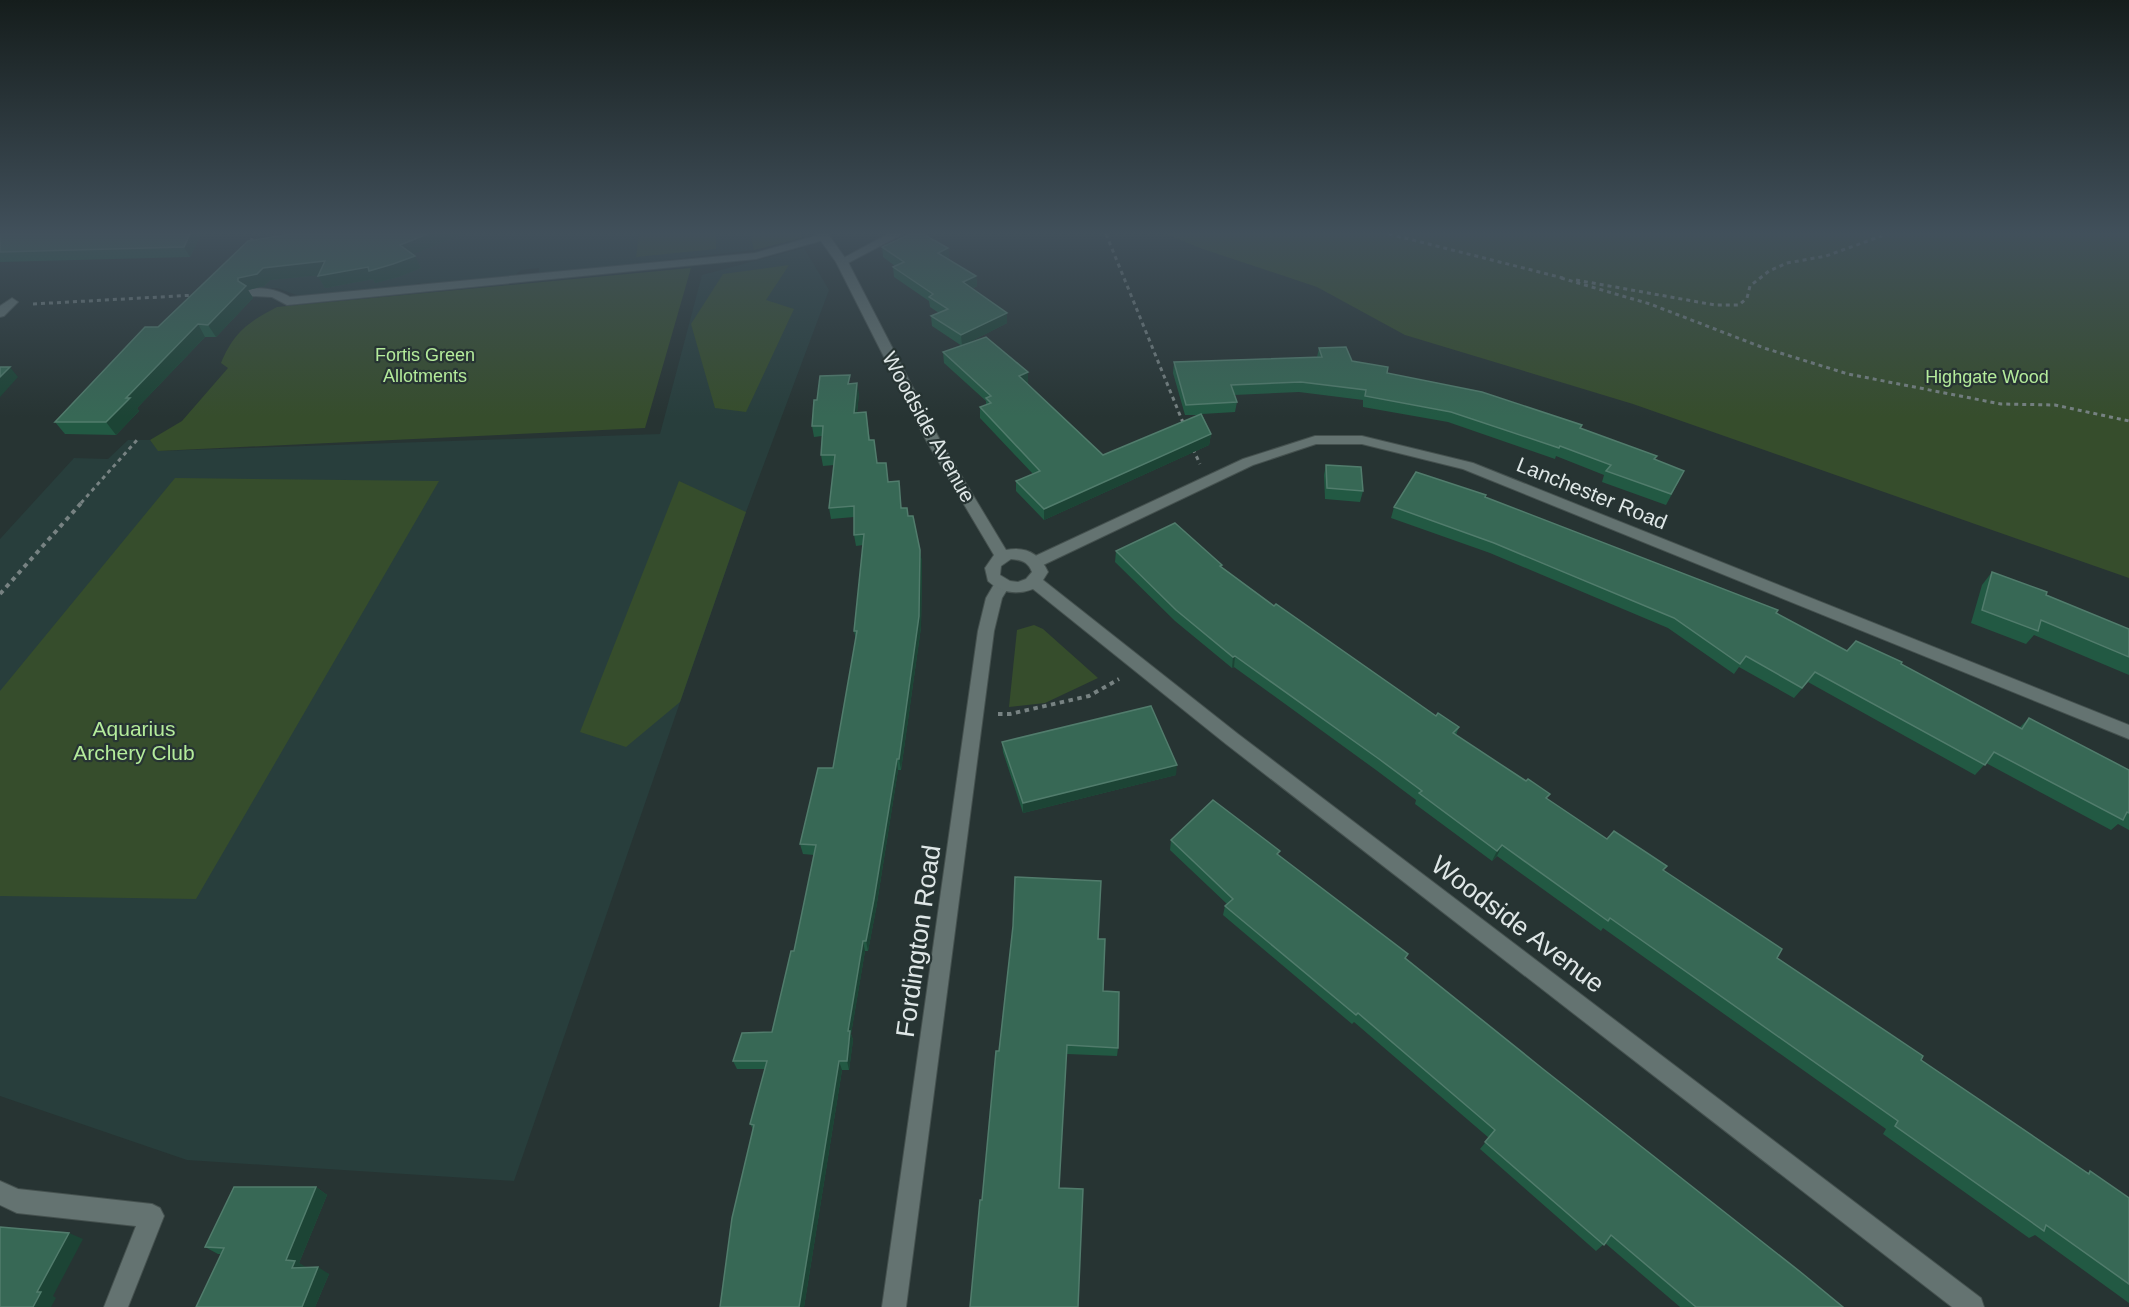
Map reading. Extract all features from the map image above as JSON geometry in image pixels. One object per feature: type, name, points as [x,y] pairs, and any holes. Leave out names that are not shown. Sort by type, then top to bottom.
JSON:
[{"type":"street","points":[[277,295],[287,302],[364,295]]},
{"type":"street","name":"Woodside Avenue","points":[[859,295],[934,442],[1003,557],[1010,554],[1025,555],[1035,572],[1140,668],[1972,1307]]},
{"type":"street","name":"Lanchester Road","points":[[1035,572],[1248,462],[1315,440],[1362,440],[1468,466],[2129,732]]},
{"type":"street","points":[[1003,557],[993,566],[992,571],[993,577],[1002,585],[1024,586],[1035,572]]},
{"type":"street","name":"Fordington Road","points":[[894,1307],[986,631],[994,598],[1002,585]]},
{"type":"street","points":[[0,1193],[17,1201],[152,1216],[116,1307]]},
{"type":"path","points":[[7,307],[188,295]]},
{"type":"path","points":[[1131,295],[1188,434]]},
{"type":"path","points":[[1619,295],[1650,304],[1764,348],[1848,374],[2001,404],[2055,405],[2129,420]]},
{"type":"path","points":[[1661,295],[1715,304],[1739,305],[1748,295]]},
{"type":"path","points":[[0,594],[137,440]]},
{"type":"path","points":[[1192,445],[1201,466]]},
{"type":"path","points":[[976,714],[1010,714],[1089,696],[1140,668]]},
{"type":"shaded area","points":[[296,295],[325,295],[302,297]]},
{"type":"shaded area","points":[[697,295],[827,295],[746,512],[514,1181],[187,1160],[0,1096],[0,539],[74,458],[108,459],[128,440],[150,440],[159,451],[660,434]]},
{"type":"green space","name":"Fortis Green Allotments","points":[[404,295],[683,295],[645,428],[158,451],[150,440],[182,421],[228,368],[221,363],[231,343],[250,323],[277,307]]},
{"type":"green space","points":[[710,295],[769,295],[766,300],[794,309],[746,412],[715,408],[691,324]]},
{"type":"green space","name":"Highgate Wood","points":[[1332,295],[2129,295],[2129,578],[1633,404],[1405,335]]},
{"type":"green space","name":"Aquarius Archery Club","points":[[175,478],[439,481],[196,899],[0,896],[0,691]]},
{"type":"green space","points":[[679,481],[746,512],[680,702],[626,747],[580,732]]},
{"type":"green space","points":[[1034,625],[1043,629],[1098,678],[1045,703],[1009,707],[1017,630]]},
{"type":"building","points":[[191,295],[237,295],[208,325],[198,324],[126,398],[130,398],[106,422],[55,422],[145,327],[158,327]]},
{"type":"building","points":[[932,295],[981,295],[1007,313],[961,335],[931,316],[948,309],[929,297]]},
{"type":"building","points":[[986,337],[1028,372],[1019,376],[1103,455],[1201,414],[1211,434],[1044,509],[1016,481],[1040,471],[980,407],[991,403],[986,398],[991,396],[943,352]]},
{"type":"building","points":[[1346,347],[1352,361],[1388,367],[1387,373],[1482,392],[1582,425],[1580,428],[1657,456],[1654,459],[1684,471],[1671,494],[1606,471],[1611,465],[1560,446],[1559,448],[1451,412],[1365,396],[1366,390],[1301,382],[1231,385],[1237,402],[1186,405],[1174,362],[1322,357],[1319,348]]},
{"type":"building","points":[[0,367],[10,367],[0,377]]},
{"type":"building","points":[[850,375],[848,384],[857,383],[854,413],[866,412],[869,440],[874,440],[877,463],[886,463],[888,482],[899,481],[901,508],[907,508],[908,516],[913,516],[920,550],[919,616],[899,759],[897,759],[874,899],[866,941],[863,941],[848,1031],[850,1031],[847,1061],[839,1061],[799,1307],[720,1307],[732,1218],[754,1125],[750,1124],[767,1061],[733,1061],[742,1033],[772,1032],[791,951],[794,951],[816,845],[800,844],[818,768],[833,768],[857,631],[854,631],[864,534],[854,535],[854,506],[829,508],[835,455],[821,455],[823,426],[812,426],[814,400],[817,400],[820,376]]},
{"type":"building","points":[[1326,465],[1361,467],[1363,491],[1327,488]]},
{"type":"building","points":[[1416,472],[1486,495],[1485,497],[1778,610],[1776,613],[1847,651],[1856,641],[1902,662],[1901,664],[2022,729],[2029,718],[2129,770],[2129,813],[2127,812],[2123,820],[1994,752],[1985,765],[1815,672],[1802,688],[1746,656],[1740,664],[1674,618],[1494,543],[1394,507]]},
{"type":"building","points":[[1175,523],[1222,565],[1220,566],[1274,606],[1276,604],[1436,716],[1438,713],[1459,727],[1453,733],[1550,794],[1546,798],[1607,839],[1614,831],[1667,866],[1663,870],[1782,949],[1777,958],[1923,1056],[1921,1060],[2089,1174],[2090,1171],[2129,1198],[2129,1284],[2046,1225],[2044,1231],[1895,1126],[1898,1121],[1610,918],[1608,921],[1502,845],[1497,851],[1419,793],[1422,791],[1379,759],[1235,656],[1233,657],[1176,610],[1116,551]]},
{"type":"building","points":[[1992,572],[2047,592],[2046,595],[2129,629],[2129,657],[2041,620],[2038,631],[1982,610]]},
{"type":"building","points":[[1151,706],[1177,765],[1023,803],[1002,742]]},
{"type":"building","points":[[1213,800],[1280,851],[1277,854],[1408,954],[1405,958],[1843,1307],[1696,1307],[1611,1235],[1604,1245],[1485,1142],[1495,1130],[1358,1013],[1356,1015],[1225,906],[1233,899],[1171,840]]},
{"type":"building","points":[[1015,877],[1101,881],[1098,939],[1105,939],[1103,991],[1119,992],[1118,1048],[1067,1045],[1059,1188],[1083,1189],[1078,1307],[970,1307],[996,1051],[999,1051],[1013,926]]},
{"type":"building","points":[[234,1187],[316,1187],[286,1260],[295,1261],[292,1268],[318,1267],[302,1307],[196,1307],[224,1248],[205,1247]]},
{"type":"building","points":[[0,1227],[69,1233],[37,1292],[41,1292],[33,1307],[0,1307]]}]
